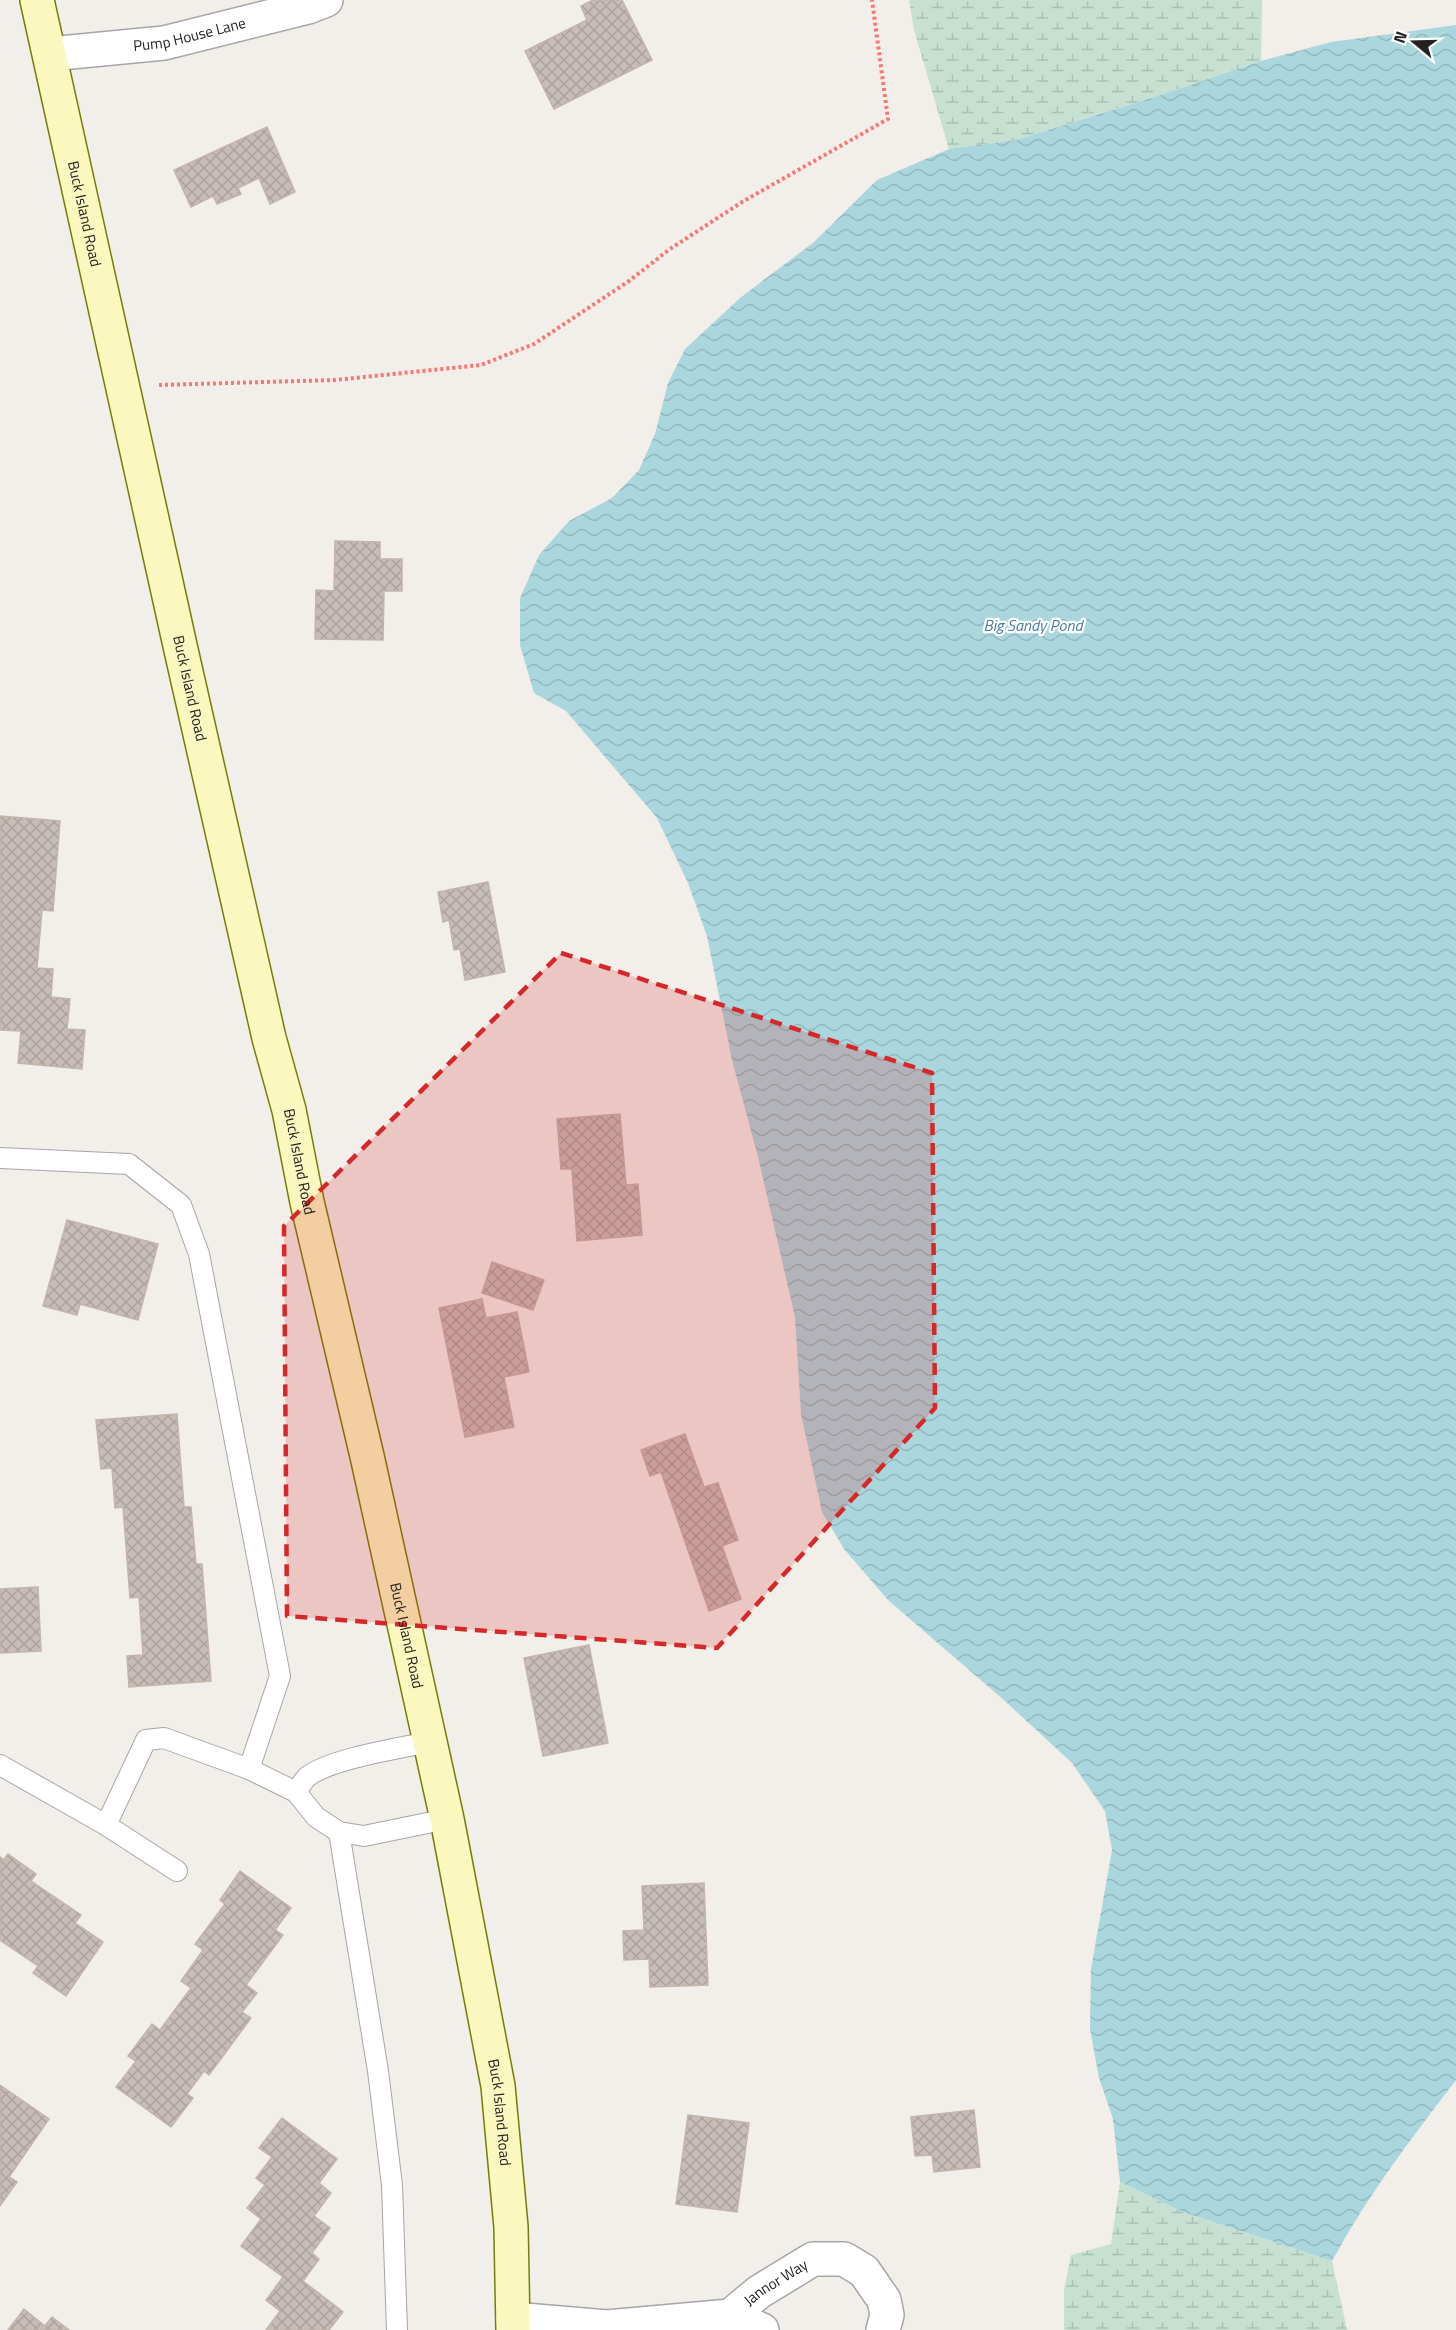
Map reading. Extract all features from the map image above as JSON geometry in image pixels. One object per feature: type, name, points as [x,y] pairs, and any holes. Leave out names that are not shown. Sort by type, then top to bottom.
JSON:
[{"type":"main road","name":"Buck Island Road","points":[[37,0],[264,1016],[289,1110],[307,1202],[367,1456],[447,1819],[498,2086],[511,2227],[513,2325]]},
{"type":"street","name":"Pump House Lane","points":[[50,54],[164,43],[308,8],[326,0]]},
{"type":"street","name":"Jannor Way","points":[[730,2316],[759,2292],[813,2259],[844,2259],[864,2271],[884,2300],[887,2315],[883,2330]]},
{"type":"street","name":"Jannor Way","points":[[513,2325],[607,2328],[730,2316],[762,2330]]},
{"type":"lane","points":[[0,1158],[129,1164],[181,1205],[199,1254],[280,1677],[249,1769]]},
{"type":"lane","points":[[106,1825],[146,1740],[164,1738],[249,1769],[296,1792],[316,1817],[339,1832],[364,1836],[447,1819]]},
{"type":"lane","points":[[296,1792],[308,1777],[333,1765],[430,1742]]},
{"type":"lane","points":[[0,1765],[106,1825],[177,1871]]},
{"type":"lane","points":[[339,1832],[378,2071],[392,2185],[397,2330]]},
{"type":"path","points":[[123,386],[335,380],[482,365],[534,344],[742,202],[888,119],[872,0]]},
{"type":"highlighted area","points":[[561,953],[932,1073],[935,1408],[717,1648],[287,1616],[284,1226]]},
{"type":"green space","points":[[909,0],[1262,0],[1261,61],[1016,140],[949,149],[914,30]]},
{"type":"green space","points":[[1120,2182],[1183,2212],[1332,2261],[1347,2330],[1064,2330],[1064,2290],[1071,2255],[1111,2244]]},
{"type":"water","name":"Big Sandy Pond","points":[[1456,25],[1456,2080],[1375,2191],[1332,2261],[1183,2212],[1120,2182],[1113,2119],[1099,2078],[1090,2029],[1091,1969],[1112,1850],[1105,1811],[1072,1763],[1005,1701],[888,1600],[844,1549],[822,1512],[801,1414],[795,1317],[758,1157],[732,1060],[707,936],[688,883],[657,818],[566,711],[534,693],[520,645],[520,598],[539,555],[569,521],[612,498],[639,470],[655,434],[668,383],[685,349],[740,298],[814,242],[877,180],[949,149],[1016,140],[1261,61],[1331,42]]},
{"type":"building","points":[[593,0],[622,0],[652,60],[554,109],[525,51],[587,20],[581,6]]},
{"type":"building","points":[[267,127],[295,192],[270,204],[259,178],[238,188],[241,194],[217,204],[213,196],[191,207],[174,170]]},
{"type":"building","points":[[335,541],[380,542],[380,559],[402,559],[402,591],[384,591],[383,640],[315,639],[316,590],[334,591]]},
{"type":"building","points":[[0,816],[60,821],[53,911],[42,910],[37,968],[53,969],[51,997],[70,999],[67,1029],[85,1030],[82,1069],[18,1063],[21,1031],[0,1030]]},
{"type":"building","points":[[488,882],[505,972],[465,980],[460,949],[454,950],[449,920],[443,922],[438,892]]},
{"type":"building","points":[[620,1114],[626,1185],[638,1184],[642,1235],[577,1241],[572,1169],[561,1169],[557,1119]]},
{"type":"building","points":[[67,1220],[158,1244],[138,1320],[80,1304],[77,1315],[43,1306]]},
{"type":"building","points":[[492,1262],[544,1280],[533,1310],[482,1293]]},
{"type":"building","points":[[482,1299],[486,1318],[517,1312],[529,1372],[504,1377],[514,1427],[465,1437],[439,1308]]},
{"type":"building","points":[[177,1414],[184,1507],[191,1507],[196,1564],[202,1564],[211,1681],[129,1687],[127,1656],[143,1655],[139,1597],[130,1598],[123,1507],[115,1508],[112,1468],[101,1469],[96,1420]]},
{"type":"building","points":[[685,1434],[704,1487],[718,1483],[738,1540],[722,1546],[741,1599],[709,1611],[661,1472],[650,1476],[641,1450]]},
{"type":"building","points":[[38,1587],[41,1651],[0,1653],[0,1589]]},
{"type":"building","points":[[589,1645],[608,1743],[543,1756],[524,1658]]},
{"type":"building","points":[[8,1854],[36,1874],[31,1881],[81,1915],[75,1923],[103,1942],[66,1996],[33,1973],[38,1966],[0,1940],[0,1857],[4,1860]]},
{"type":"building","points":[[240,1871],[291,1908],[275,1930],[283,1935],[246,1985],[257,1993],[242,2012],[251,2018],[209,2075],[204,2071],[187,2094],[193,2098],[171,2127],[116,2087],[136,2061],[128,2056],[152,2024],[160,2030],[191,1988],[181,1981],[203,1950],[195,1944],[225,1904],[220,1900]]},
{"type":"building","points":[[704,1883],[708,1985],[650,1987],[649,1959],[624,1960],[623,1931],[644,1930],[642,1886]]},
{"type":"building","points":[[0,2085],[49,2119],[9,2177],[17,2182],[0,2206]]},
{"type":"building","points":[[974,2110],[980,2167],[934,2172],[932,2155],[915,2156],[911,2117]]},
{"type":"building","points":[[688,2115],[749,2123],[737,2212],[676,2204]]},
{"type":"building","points":[[282,2118],[337,2159],[319,2183],[331,2193],[314,2216],[330,2228],[312,2253],[319,2259],[303,2281],[343,2312],[329,2330],[266,2330],[280,2311],[266,2300],[283,2277],[241,2246],[261,2219],[247,2208],[265,2185],[256,2178],[272,2157],[259,2148]]},
{"type":"building","points":[[24,2309],[45,2326],[52,2317],[69,2330],[8,2330]]}]
